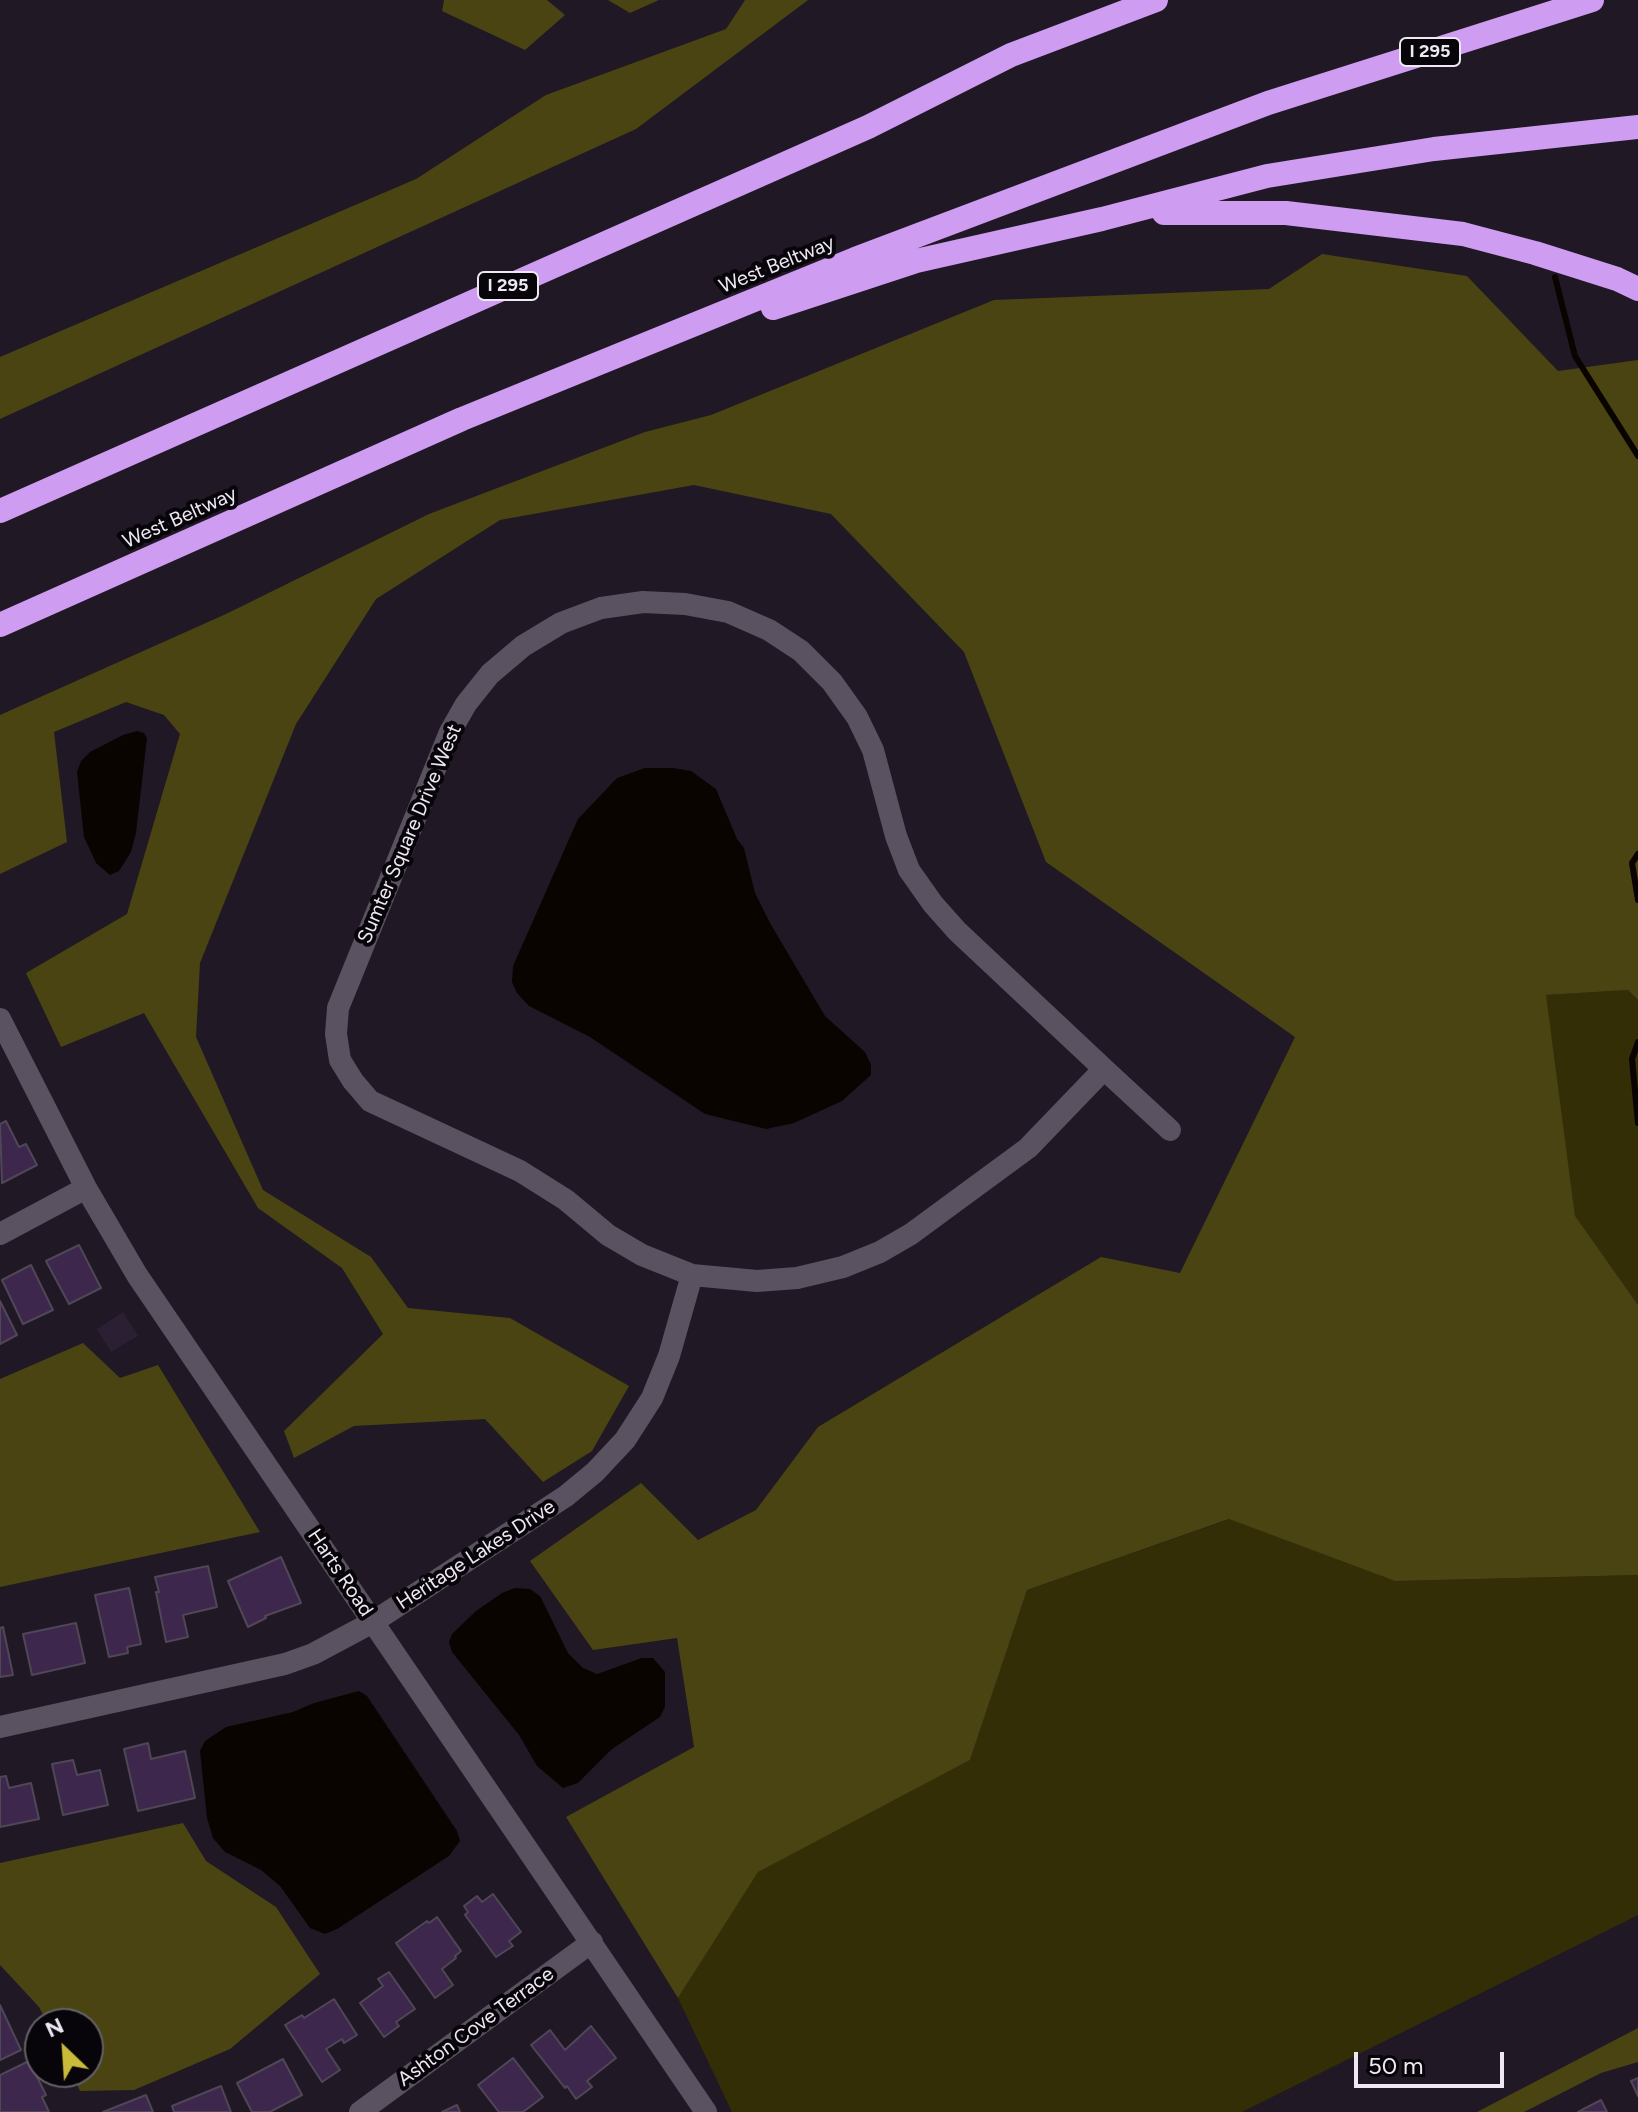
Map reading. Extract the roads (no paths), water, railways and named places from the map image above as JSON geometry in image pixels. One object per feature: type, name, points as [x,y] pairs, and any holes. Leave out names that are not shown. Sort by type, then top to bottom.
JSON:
[{"type":"highway","points":[[1011,55],[1116,0]]},
{"type":"highway","name":"I 295","points":[[0,511],[868,127],[1011,55],[1156,0]]},
{"type":"highway","name":"West Beltway","points":[[0,625],[462,419],[855,259],[1268,103],[1592,0]]},
{"type":"highway","points":[[462,419],[718,326],[916,261],[1102,219],[1267,176],[1434,149],[1638,127]]},
{"type":"highway","points":[[1102,219],[1167,212],[1286,213],[1463,234],[1535,253],[1617,279],[1638,289]]},
{"type":"street","name":"Sumter Square Drive West","points":[[1104,1069],[1028,1148],[911,1234],[880,1252],[843,1267],[797,1278],[757,1281],[692,1275],[642,1255],[608,1235],[566,1200],[520,1171],[370,1101],[340,1060],[336,1034],[338,1008],[450,732],[466,704],[490,674],[523,646],[561,623],[601,608],[643,602],[685,604],[728,612],[769,630],[801,651],[832,682],[857,717],[873,750],[896,836],[909,870],[933,904],[957,931],[1170,1130]]},
{"type":"street","name":"Harts Road","points":[[0,1019],[86,1188],[137,1275],[706,2112]]},
{"type":"street","points":[[0,1234],[86,1188]]},
{"type":"street","name":"Heritage Lakes Drive","points":[[0,1727],[285,1664],[313,1654],[373,1622],[566,1496],[595,1472],[625,1440],[652,1398],[669,1356],[692,1275]]},
{"type":"street","name":"Ashton Cove Terrace","points":[[360,2112],[592,1942]]},
{"type":"waterway","points":[[1555,277],[1575,356],[1638,456]]},
{"type":"waterway","points":[[1638,854],[1632,863],[1638,900]]},
{"type":"waterway","points":[[1638,1042],[1632,1059],[1638,1123]]}]
